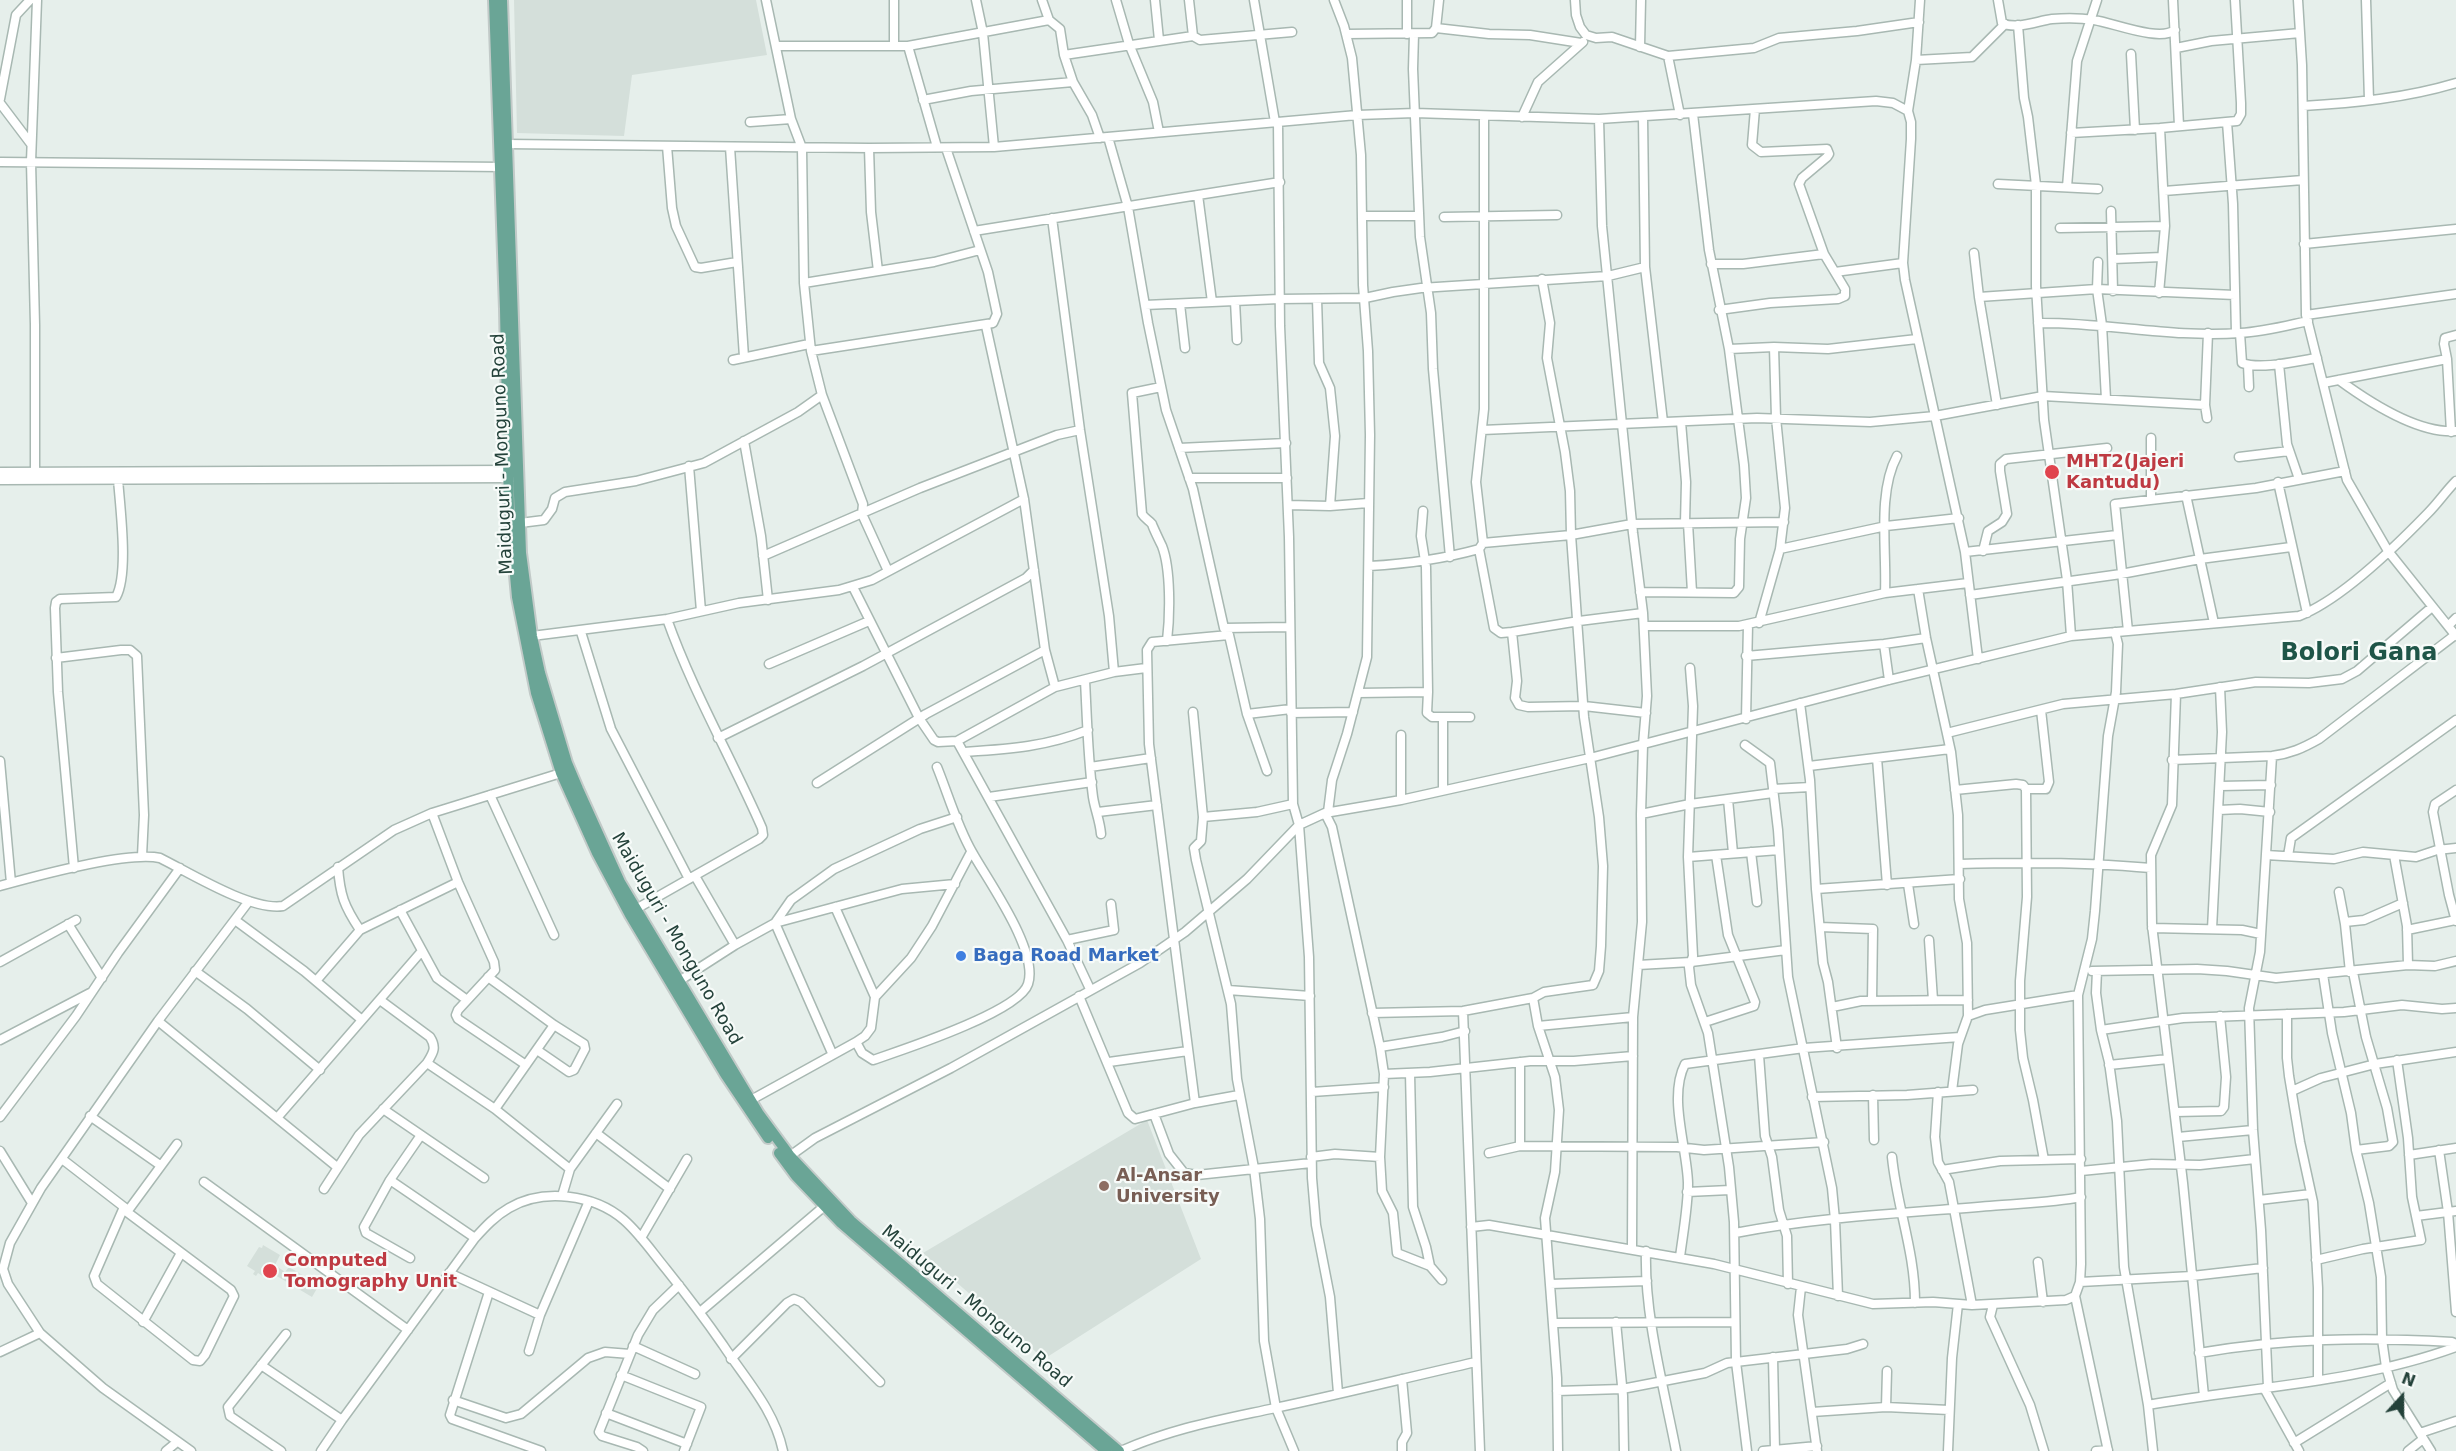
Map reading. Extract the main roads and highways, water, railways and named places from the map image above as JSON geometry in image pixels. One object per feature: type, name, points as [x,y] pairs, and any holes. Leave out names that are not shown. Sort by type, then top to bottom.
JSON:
[{"type":"main road","name":"Maiduguri - Monguno Road","points":[[494,0],[504,167],[513,474],[512,549],[527,653],[544,723],[561,773],[597,853],[630,915],[753,1119],[796,1176],[1120,1451]]},
{"type":"main road","name":"Maiduguri - Monguno Road","points":[[502,0],[506,144],[504,167]]},
{"type":"main road","name":"Maiduguri - Monguno Road","points":[[513,474],[532,636],[540,674],[567,763],[602,844],[636,909],[751,1100],[790,1156],[827,1203],[885,1263],[1106,1451]]},
{"type":"place","name":"MHT2(Jajeri Kantudu)","points":[[2052,472]]},
{"type":"place","name":"Baga Road Market","points":[[961,956]]},
{"type":"place","name":"Al-Ansar University","points":[[1104,1186]]},
{"type":"place","name":"Computed Tomography Unit","points":[[270,1271]]},
{"type":"district","name":"Bolori Gana","points":[[2359,654]]}]
